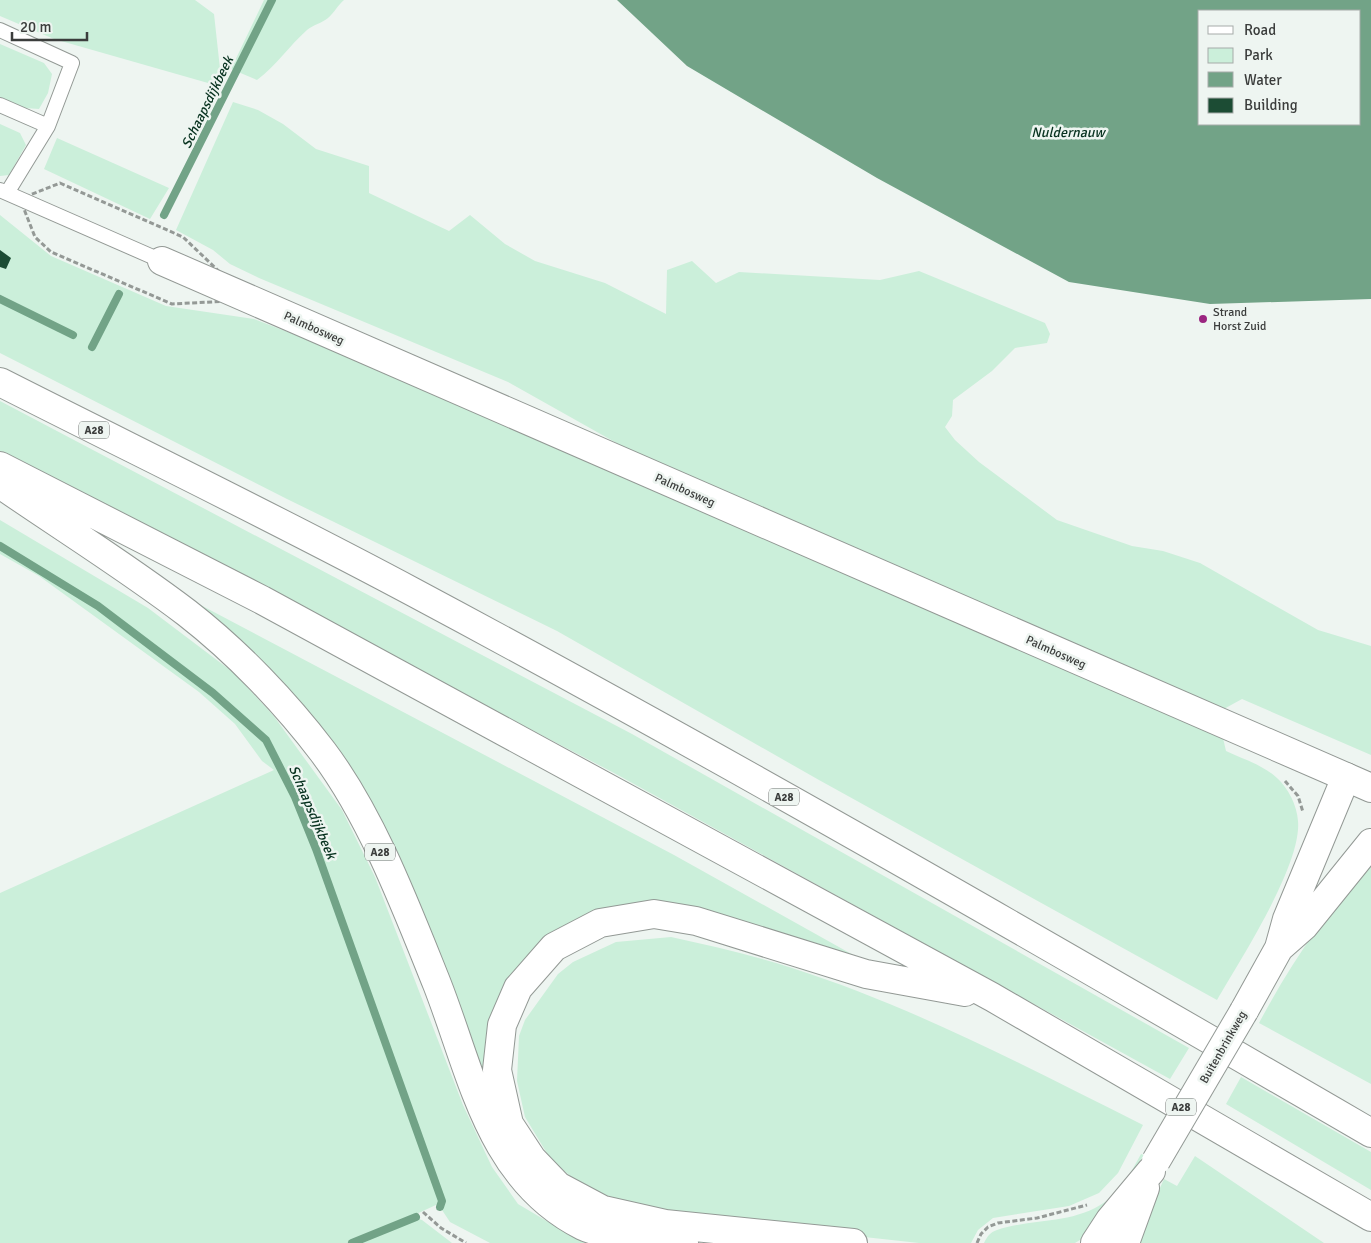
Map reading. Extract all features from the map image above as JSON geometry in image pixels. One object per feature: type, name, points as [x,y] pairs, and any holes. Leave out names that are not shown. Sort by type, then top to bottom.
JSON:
[{"type":"main road","name":"Palmbosweg","points":[[162,261],[1371,788]]},
{"type":"main road","name":"A28","points":[[0,382],[188,476],[422,597],[895,858],[1371,1132]]},
{"type":"main road","name":"A28","points":[[0,466],[262,600],[992,997],[1371,1217]]},
{"type":"main road","name":"A28","points":[[0,484],[188,614],[260,678],[322,750],[355,800],[382,854],[436,984],[484,1113],[498,1144],[529,1188],[585,1227],[626,1236],[684,1243]]},
{"type":"main road","name":"Buitenbrinkweg","points":[[1095,1243],[1110,1220],[1154,1166],[1279,948],[1287,919],[1346,777]]},
{"type":"main road","name":"Buitenbrinkweg","points":[[1279,948],[1304,926],[1371,843]]},
{"type":"main road","name":"A28","points":[[853,1243],[665,1224],[603,1210],[558,1186],[532,1159],[509,1124],[497,1070],[502,1025],[518,988],[554,947],[600,923],[654,914],[696,921],[866,974],[992,997]]},
{"type":"main road","name":"Buitenbrinkweg","points":[[1125,1243],[1154,1166]]},
{"type":"lane","points":[[0,30],[72,63],[48,126],[3,191]]},
{"type":"lane","points":[[0,105],[48,126]]},
{"type":"lane","name":"Palmbosweg","points":[[3,191],[162,261]]},
{"type":"path","points":[[60,183],[183,237],[249,300],[172,304],[51,252],[35,237],[20,199],[60,183]]},
{"type":"path","points":[[978,1243],[981,1234],[988,1227],[998,1223],[1058,1214],[1086,1206],[1094,1201]]},
{"type":"path","points":[[424,1212],[441,1228],[466,1243]]},
{"type":"green space","points":[[0,0],[195,0],[214,14],[222,87],[54,39],[0,16]]},
{"type":"green space","points":[[264,0],[344,0],[328,18],[307,30],[257,80],[231,69]]},
{"type":"green space","points":[[0,44],[44,63],[52,74],[48,93],[39,109],[25,108],[0,97]]},
{"type":"green space","points":[[233,102],[258,110],[283,124],[316,149],[369,166],[369,193],[449,231],[470,215],[505,244],[535,261],[605,283],[666,314],[667,270],[692,261],[716,283],[739,272],[880,280],[919,271],[1045,323],[1050,334],[1047,343],[1015,348],[992,371],[953,400],[952,416],[945,427],[955,440],[979,462],[1057,520],[1132,546],[1163,551],[1200,563],[1318,630],[1371,646],[1371,755],[1242,699],[1222,710],[1000,611],[645,459],[508,382],[259,278],[230,264],[213,250],[176,230]]},
{"type":"green space","points":[[0,124],[20,133],[26,145],[9,175],[0,176]]},
{"type":"green space","points":[[57,138],[169,188],[150,219],[44,169]]},
{"type":"green space","points":[[0,215],[51,256],[166,306],[254,319],[306,339],[1223,738],[1226,751],[1266,769],[1281,782],[1294,803],[1298,821],[1297,840],[1280,886],[1268,912],[1217,1000],[819,780],[557,631],[287,499],[0,353]]},
{"type":"green space","points":[[0,401],[632,734],[1189,1048],[1170,1079],[614,773],[0,451]]},
{"type":"green space","points":[[0,520],[148,608],[234,673],[273,715],[342,810],[375,877],[463,1105],[492,1167],[518,1204],[550,1223],[606,1243],[490,1243],[450,1222],[438,1204],[410,1217],[422,1220],[452,1243],[0,1243],[0,893],[274,770],[262,761],[235,724],[199,692],[39,576],[0,554]]},
{"type":"green space","points":[[157,582],[674,855],[889,975],[764,927],[694,911],[541,948],[487,1092],[385,833]]},
{"type":"green space","points":[[1371,860],[1371,1084],[1259,1023],[1283,980],[1310,938],[1339,898]]},
{"type":"green space","points":[[671,937],[777,963],[882,1001],[971,1040],[1143,1125],[1118,1173],[1099,1193],[1069,1206],[993,1218],[978,1230],[971,1243],[919,1243],[671,1219],[587,1190],[551,1160],[525,1117],[517,1081],[519,1036],[525,1020],[558,974],[573,962],[616,942]]},
{"type":"green space","points":[[1241,1077],[1371,1152],[1371,1190],[1226,1104]]},
{"type":"green space","points":[[1141,1154],[1144,1155],[1104,1216],[1095,1227],[1075,1243],[984,1243],[992,1232],[997,1230],[1010,1226],[1066,1218],[1092,1209],[1105,1202],[1126,1180]]},
{"type":"green space","points":[[1195,1156],[1324,1243],[1135,1243],[1164,1179],[1177,1186]]},
{"type":"water","name":"Nuldernauw","points":[[617,0],[1371,0],[1371,299],[1210,304],[1069,282],[877,178],[687,66]]},
{"type":"building","points":[[0,250],[11,258],[6,269],[0,267]]},
{"type":"waterway","name":"Schaapsdijkbeek","points":[[164,215],[272,0]]},
{"type":"waterway","name":"Schaapsdijkbeek","points":[[92,347],[119,294]]},
{"type":"waterway","points":[[0,299],[73,335]]},
{"type":"waterway","name":"Schaapsdijkbeek","points":[[0,546],[98,606],[213,693],[266,740],[295,797],[316,849],[442,1201],[440,1207]]},
{"type":"waterway","name":"Schaapsdijkbeek","points":[[352,1243],[416,1217]]},
{"type":"place","name":"Strand Horst Zuid","points":[[1203,319]]}]
